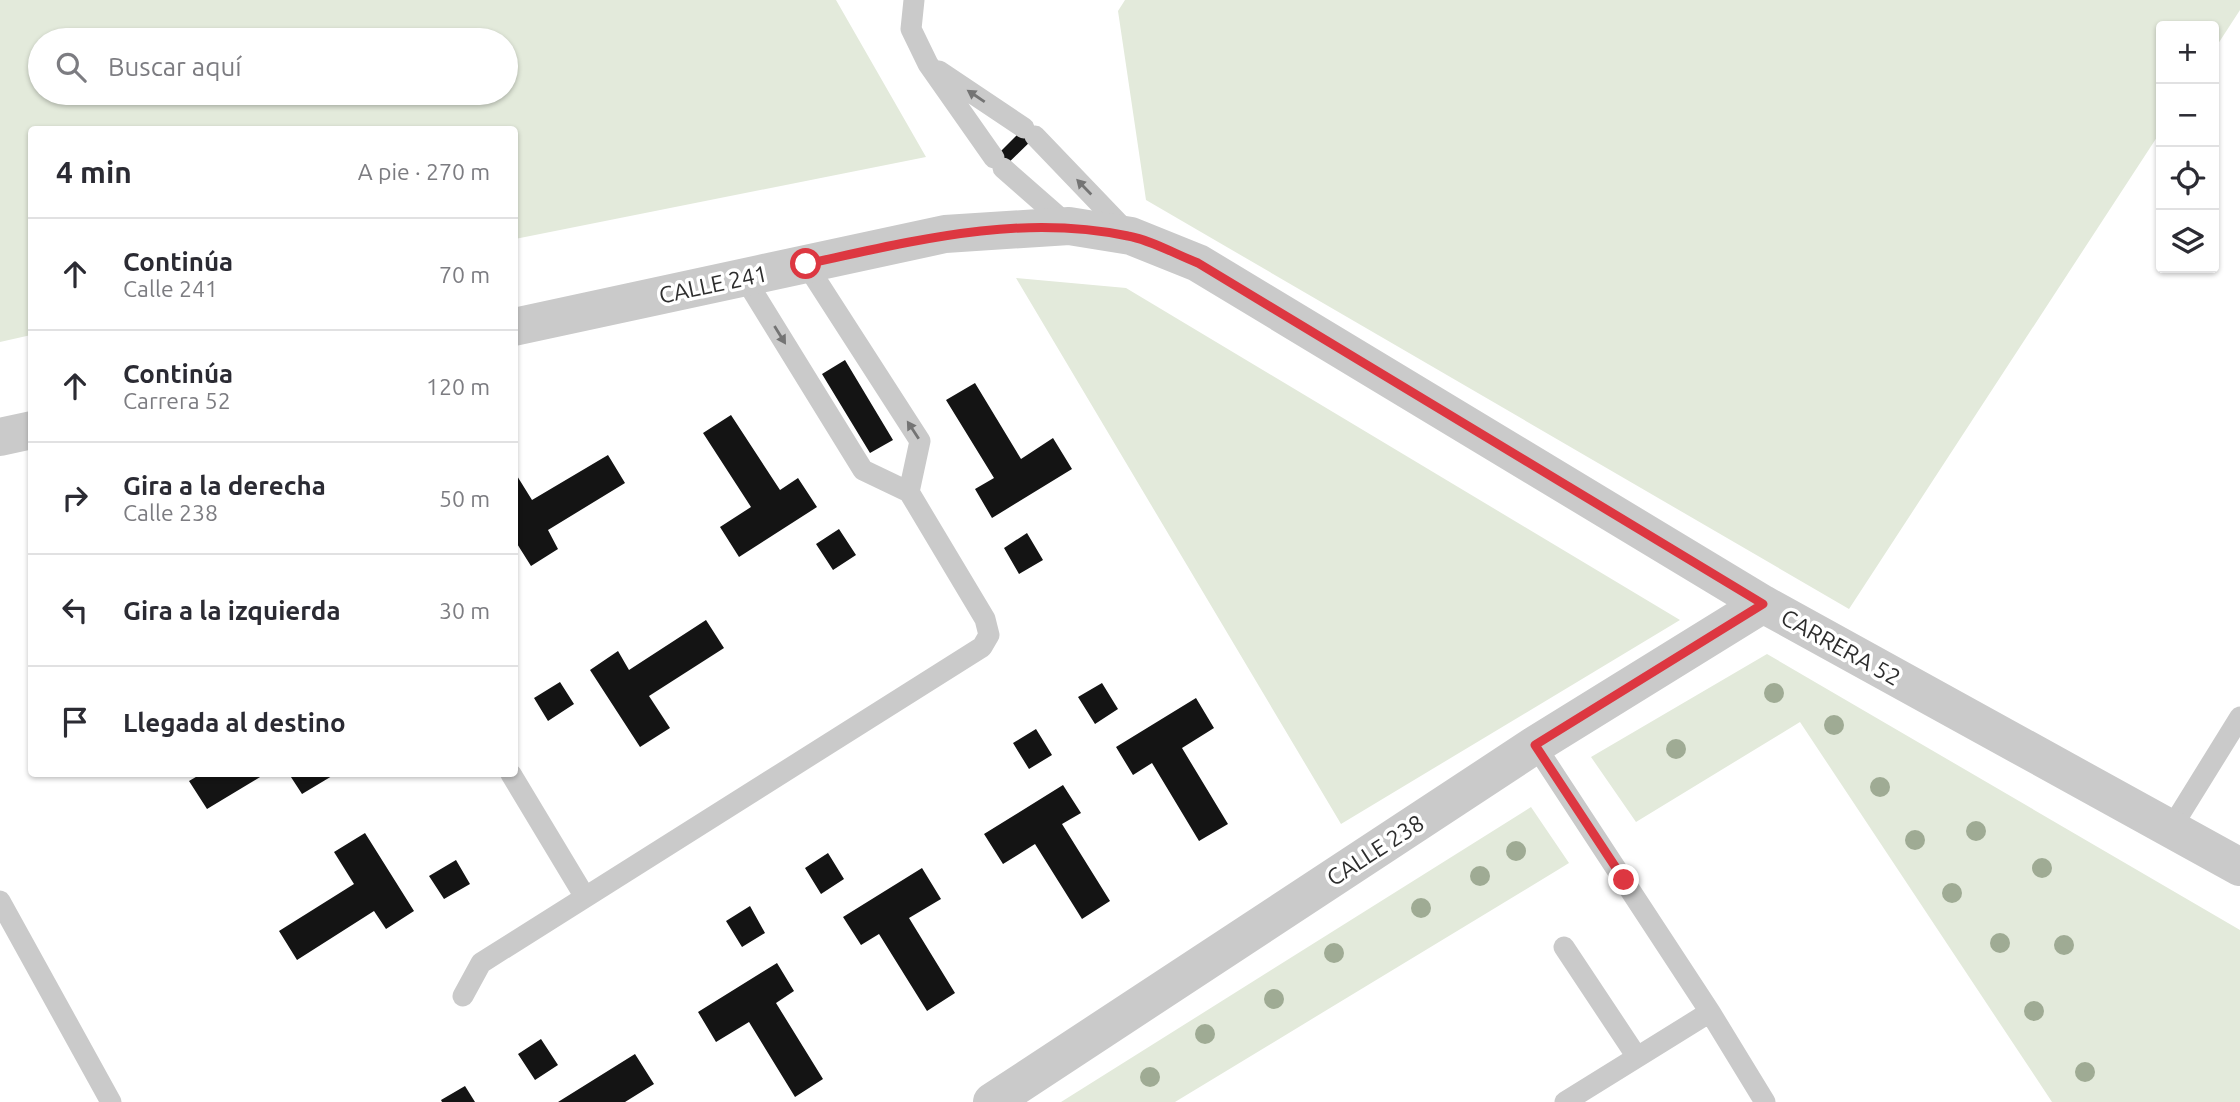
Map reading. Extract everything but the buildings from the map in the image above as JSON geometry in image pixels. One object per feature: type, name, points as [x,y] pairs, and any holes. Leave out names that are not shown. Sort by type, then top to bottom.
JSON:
[{"type":"street","name":"CALLE 241","points":[[518,326],[945,234],[1069,226],[1131,236],[1198,263]]},
{"type":"street","name":"CARRERA 52","points":[[1198,263],[1763,604],[2240,867]]},
{"type":"street","points":[[0,437],[28,431]]},
{"type":"street","name":"CALLE 238","points":[[992,1102],[1535,745],[1763,604]]},
{"type":"lane","points":[[914,0],[911,29],[928,64],[999,163],[1069,226]]},
{"type":"lane","points":[[928,64],[1030,132],[1131,236]]},
{"type":"lane","points":[[806,264],[920,441],[909,492]]},
{"type":"lane","points":[[463,996],[481,963],[982,647],[989,635],[985,619],[909,492],[863,470],[744,277]]},
{"type":"lane","points":[[2170,830],[2240,717]]},
{"type":"lane","points":[[1535,745],[1710,1012],[1765,1102]]},
{"type":"lane","points":[[513,777],[585,897]]},
{"type":"lane","points":[[0,901],[111,1102]]},
{"type":"lane","points":[[1563,947],[1637,1057]]},
{"type":"lane","points":[[1565,1102],[1710,1012]]},
{"type":"green space","points":[[0,0],[836,0],[926,157],[518,238],[518,126],[28,126],[28,336],[0,342]]},
{"type":"green space","points":[[1125,0],[2240,0],[2240,10],[2219,42],[2219,21],[2156,21],[2156,139],[1849,609],[1146,200],[1118,11]]},
{"type":"green space","points":[[1016,278],[1126,288],[1680,620],[1341,824]]},
{"type":"green space","points":[[1767,654],[2240,930],[2240,1102],[2052,1102],[1800,722],[1636,822],[1591,757]]},
{"type":"green space","points":[[1531,807],[1569,863],[1175,1102],[1061,1102]]},
{"type":"route","points":[[806,264],[945,234],[1069,226],[1131,236],[1198,263],[1763,604],[1535,745],[1624,880]]}]
